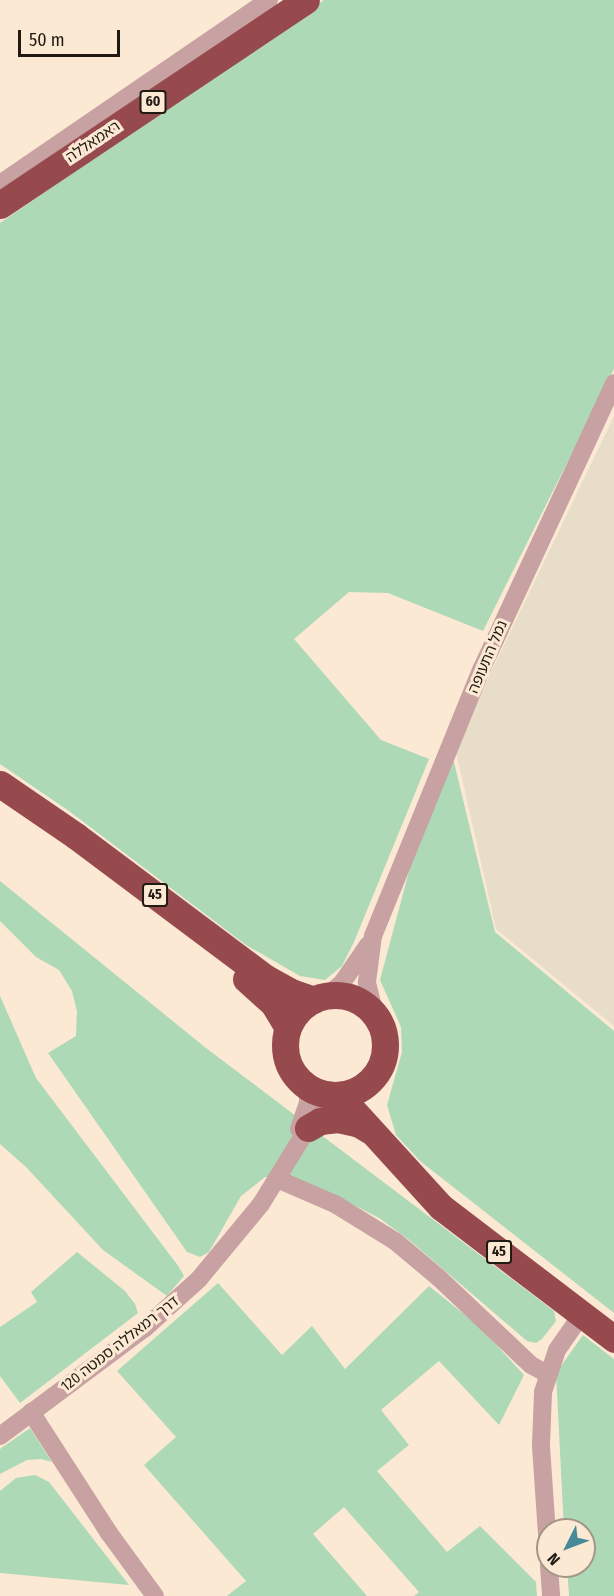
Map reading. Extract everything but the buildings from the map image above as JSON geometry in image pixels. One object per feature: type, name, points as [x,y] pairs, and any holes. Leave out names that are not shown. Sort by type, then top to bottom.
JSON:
[{"type":"highway","name":"ראמאללה","points":[[0,205],[306,0]]},
{"type":"highway","name":"45","points":[[0,784],[76,836],[266,978],[291,992],[321,998],[354,999],[375,1015],[382,1028],[385,1050],[378,1071],[369,1083],[369,1110],[378,1136]]},
{"type":"highway","name":"45","points":[[0,800],[70,847],[258,988],[273,1003],[288,1028]]},
{"type":"highway","points":[[308,1087],[295,1074],[287,1058],[285,1046],[288,1028],[298,1011],[321,998]]},
{"type":"highway","points":[[336,1095],[352,1093],[369,1083]]},
{"type":"highway","name":"45","points":[[308,1087],[336,1095],[378,1136],[398,1163],[441,1207],[614,1339]]},
{"type":"highway","points":[[308,1128],[321,1121],[338,1119],[359,1124],[378,1136]]},
{"type":"street","points":[[0,184],[269,0]]},
{"type":"street","name":"נמל התעופה","points":[[375,1015],[367,982],[369,948],[373,936],[500,627],[614,383]]},
{"type":"street","name":"נמל התעופה","points":[[321,998],[352,970],[373,936]]},
{"type":"street","name":"דרך רמאללה סמטה 120","points":[[291,1153],[308,1102],[308,1087]]},
{"type":"street","name":"דרך רמאללה סמטה 120","points":[[0,1436],[173,1305],[213,1265],[277,1179],[308,1128],[336,1095]]},
{"type":"street","points":[[277,1179],[335,1204],[394,1241],[439,1278],[531,1365],[547,1374]]},
{"type":"street","points":[[546,1518],[542,1445],[543,1392],[547,1374],[557,1350],[582,1314]]},
{"type":"street","points":[[31,1412],[109,1533],[155,1596]]},
{"type":"street","points":[[550,1578],[551,1596]]},
{"type":"shaded area","points":[[614,416],[614,1026],[496,929],[455,747]]},
{"type":"green space","points":[[324,0],[614,0],[614,369],[483,631],[388,593],[349,592],[294,639],[381,740],[429,759],[354,942],[342,966],[325,980],[300,976],[246,945],[69,811],[0,764],[0,223]]},
{"type":"green space","points":[[452,754],[495,932],[614,1031],[614,1313],[420,1161],[396,1135],[387,1105],[402,1052],[401,1027],[380,980],[416,845]]},
{"type":"green space","points":[[0,881],[206,1048],[554,1311],[556,1321],[542,1339],[536,1343],[527,1341],[408,1239],[379,1218],[348,1202],[282,1178],[265,1177],[241,1196],[209,1252],[200,1257],[187,1252],[48,1053],[76,1036],[77,1011],[72,991],[59,970],[36,957],[0,921]]},
{"type":"green space","points":[[0,996],[36,1078],[179,1267],[184,1276],[167,1296],[103,1250],[26,1167],[0,1144]]},
{"type":"green space","points":[[77,1252],[125,1291],[135,1304],[138,1313],[20,1403],[0,1376],[0,1327],[37,1302],[31,1292]]},
{"type":"green space","points":[[218,1283],[282,1355],[312,1326],[345,1369],[429,1286],[480,1327],[524,1375],[499,1425],[439,1361],[381,1410],[409,1445],[377,1471],[447,1552],[480,1526],[536,1582],[537,1596],[414,1596],[419,1592],[344,1507],[313,1534],[367,1596],[227,1596],[246,1581],[144,1465],[176,1437],[117,1371]]},
{"type":"green space","points":[[583,1335],[614,1359],[614,1596],[569,1596],[568,1578],[596,1578],[596,1518],[563,1518],[556,1373]]},
{"type":"green space","points":[[30,1428],[52,1462],[41,1459],[27,1460],[0,1474],[0,1449]]},
{"type":"green space","points":[[35,1475],[49,1482],[129,1585],[0,1573],[0,1491],[16,1478]]}]
